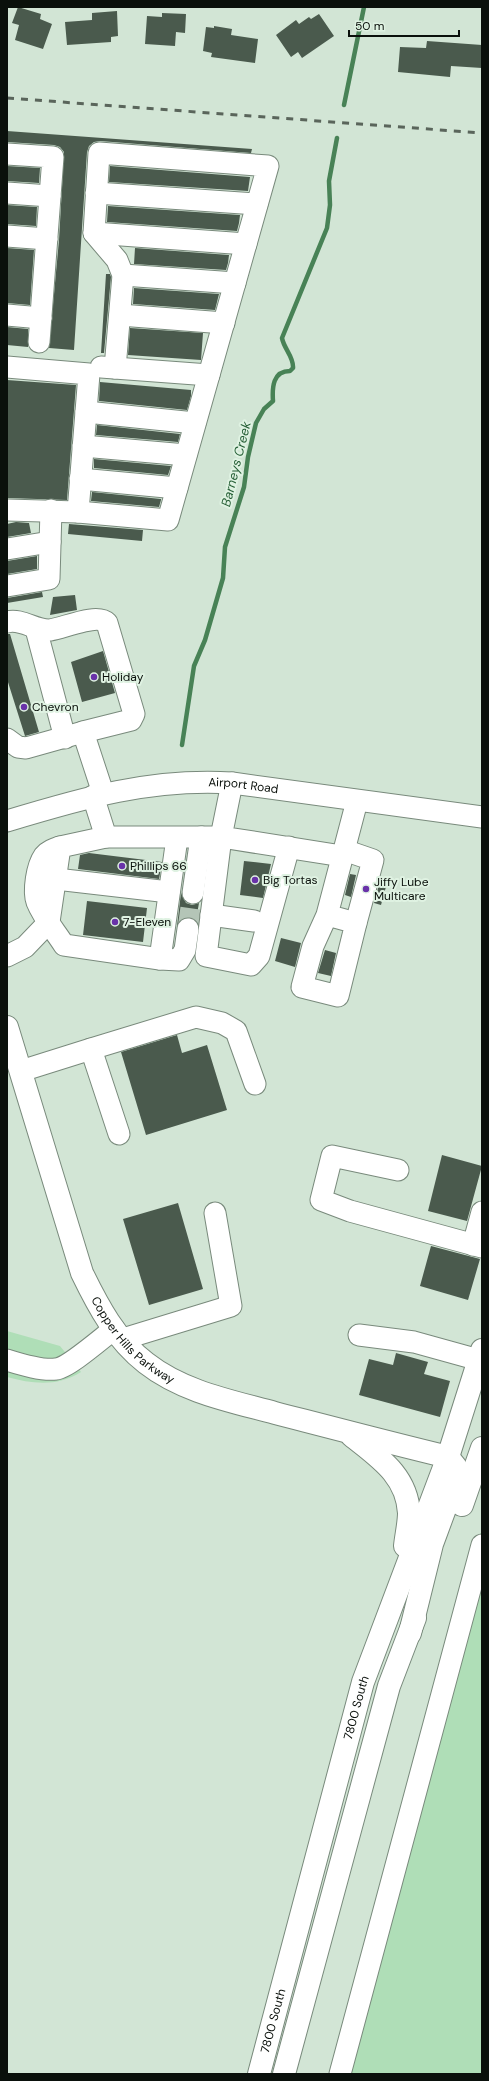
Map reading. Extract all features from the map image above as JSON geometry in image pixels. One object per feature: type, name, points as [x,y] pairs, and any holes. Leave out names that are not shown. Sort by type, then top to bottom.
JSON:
[{"type":"main road","name":"Copper Hills Parkway","points":[[7,1026],[82,1272],[100,1309],[119,1334],[145,1362],[170,1380],[229,1400],[348,1433],[448,1458]]},
{"type":"main road","name":"7800 South","points":[[259,2074],[363,1682],[401,1578],[448,1458],[481,1355]]},
{"type":"main road","points":[[348,1433],[390,1467],[405,1491],[409,1513],[401,1578]]},
{"type":"main road","name":"7800 South","points":[[284,2074],[389,1686],[459,1512],[482,1448]]},
{"type":"main road","points":[[410,1633],[432,1544],[456,1479],[456,1467],[448,1458]]},
{"type":"street","points":[[7,510],[51,510],[168,520],[268,166],[99,153],[94,233],[117,260],[123,276],[115,368]]},
{"type":"street","points":[[7,154],[53,157],[39,342]]},
{"type":"street","points":[[7,193],[50,196]]},
{"type":"street","points":[[96,193],[257,204]]},
{"type":"street","points":[[94,233],[246,244]]},
{"type":"street","points":[[7,236],[47,239]]},
{"type":"street","points":[[123,276],[235,283]]},
{"type":"street","points":[[7,315],[41,318]]},
{"type":"street","points":[[120,316],[224,323]]},
{"type":"street","points":[[7,367],[89,374]]},
{"type":"street","points":[[78,512],[89,374],[97,367],[209,375]]},
{"type":"street","points":[[86,412],[195,422]]},
{"type":"street","points":[[83,446],[186,455]]},
{"type":"street","points":[[80,479],[177,488]]},
{"type":"street","points":[[7,586],[49,579],[51,510]]},
{"type":"street","points":[[7,549],[50,542]]},
{"type":"street","points":[[7,622],[12,621],[36,629],[48,630],[98,618],[107,623],[134,714],[131,720],[26,748],[18,747],[7,739]]},
{"type":"street","points":[[36,629],[74,735],[98,794],[106,838]]},
{"type":"street","name":"Airport Road","points":[[7,821],[98,794],[169,783],[232,783],[482,817]]},
{"type":"street","points":[[193,893],[211,837],[232,783]]},
{"type":"street","points":[[188,929],[181,958],[173,961],[64,945],[37,901],[36,894],[39,869],[45,855],[60,847],[106,838],[211,837],[343,853],[373,860],[338,996],[302,987],[313,946],[327,915],[343,853],[357,801]]},
{"type":"street","points":[[211,837],[211,915],[206,956],[250,964],[256,961],[259,956],[289,847]]},
{"type":"street","points":[[160,959],[177,838]]},
{"type":"street","points":[[7,956],[25,947],[49,922],[60,847]]},
{"type":"street","points":[[56,879],[169,892]]},
{"type":"street","points":[[211,915],[254,921]]},
{"type":"street","points":[[327,915],[356,923]]},
{"type":"street","points":[[21,1071],[196,1017],[222,1022],[236,1032],[255,1084]]},
{"type":"street","points":[[91,1049],[119,1134]]},
{"type":"street","points":[[398,1170],[332,1156],[321,1200],[350,1212],[478,1246],[482,1212]]},
{"type":"street","points":[[7,1360],[26,1365],[56,1369],[119,1334],[231,1306],[216,1214]]},
{"type":"street","points":[[359,1335],[414,1342],[481,1355]]},
{"type":"street","points":[[340,2074],[482,1545]]},
{"type":"green space","points":[[7,1331],[60,1346],[81,1372],[63,1380],[45,1383],[7,1377]]},
{"type":"green space","points":[[480,1533],[482,1534],[482,2074],[335,2074]]},
{"type":"building","points":[[18,7],[41,14],[40,19],[52,24],[43,49],[15,40],[19,25],[12,23]]},
{"type":"building","points":[[117,11],[118,36],[111,37],[111,42],[67,45],[65,22],[92,20],[92,13]]},
{"type":"building","points":[[162,13],[186,14],[185,33],[176,32],[175,46],[145,44],[147,16],[162,17]]},
{"type":"building","points":[[319,14],[334,36],[302,58],[298,52],[291,57],[276,35],[296,20],[299,24],[309,17],[311,19]]},
{"type":"building","points":[[214,26],[232,29],[231,35],[258,39],[255,63],[211,57],[212,53],[203,51],[206,27],[214,28]]},
{"type":"building","points":[[427,41],[482,45],[482,68],[451,66],[450,77],[398,72],[400,47],[426,48]]},
{"type":"building","points":[[7,131],[252,149],[251,153],[100,141],[94,142],[89,146],[87,152],[74,350],[49,348],[59,240],[64,152],[60,147],[54,145],[7,142]]},
{"type":"building","points":[[7,166],[40,168],[39,183],[7,181]]},
{"type":"building","points":[[110,166],[250,177],[248,191],[109,182]]},
{"type":"building","points":[[7,205],[37,207],[36,226],[7,224]]},
{"type":"building","points":[[108,206],[240,215],[237,231],[107,222]]},
{"type":"building","points":[[7,248],[34,250],[30,305],[7,303]]},
{"type":"building","points":[[135,248],[229,255],[226,270],[134,264]]},
{"type":"building","points":[[106,274],[110,274],[111,277],[104,353],[101,353]]},
{"type":"building","points":[[134,288],[219,294],[215,310],[133,304]]},
{"type":"building","points":[[7,327],[28,329],[28,347],[7,345]]},
{"type":"building","points":[[130,328],[203,333],[201,360],[128,355]]},
{"type":"building","points":[[7,380],[76,385],[67,500],[7,498]]},
{"type":"building","points":[[100,382],[191,390],[191,396],[187,410],[99,401]]},
{"type":"building","points":[[97,425],[180,434],[178,442],[96,435]]},
{"type":"building","points":[[94,459],[171,466],[168,475],[94,468]]},
{"type":"building","points":[[92,492],[161,500],[159,507],[91,501]]},
{"type":"building","points":[[16,522],[29,523],[31,533],[7,537],[7,524]]},
{"type":"building","points":[[69,524],[143,530],[142,541],[68,534]]},
{"type":"building","points":[[37,556],[37,569],[7,574],[7,561]]},
{"type":"building","points":[[42,592],[43,597],[7,603],[7,598]]},
{"type":"building","points":[[75,595],[77,610],[50,615],[53,597]]},
{"type":"building","name":"Chevron","points":[[7,634],[10,634],[39,732],[25,736],[7,679]]},
{"type":"building","name":"Holiday","points":[[103,651],[115,693],[82,702],[71,662]]},
{"type":"building","name":"Phillips 66","points":[[89,853],[162,862],[159,879],[78,869],[80,855]]},
{"type":"building","points":[[244,861],[271,864],[263,898],[240,895]]},
{"type":"building","points":[[350,874],[356,875],[351,897],[345,895]]},
{"type":"building","points":[[380,881],[387,883],[381,905],[374,903]]},
{"type":"building","points":[[181,893],[186,903],[192,905],[199,903],[196,920],[190,917],[184,918],[177,926]]},
{"type":"building","name":"7-Eleven","points":[[87,901],[147,908],[143,942],[83,935]]},
{"type":"building","points":[[281,938],[301,943],[295,967],[275,961]]},
{"type":"building","points":[[325,950],[336,953],[331,976],[318,973]]},
{"type":"building","points":[[177,1035],[182,1053],[207,1045],[227,1110],[146,1135],[121,1052]]},
{"type":"building","points":[[442,1155],[482,1166],[467,1221],[428,1211]]},
{"type":"building","points":[[178,1203],[203,1289],[149,1305],[123,1219]]},
{"type":"building","points":[[431,1246],[480,1259],[468,1300],[420,1286]]},
{"type":"building","points":[[396,1353],[428,1362],[424,1374],[450,1381],[440,1417],[359,1395],[369,1359],[393,1365]]},
{"type":"waterway","name":"Barneys Creek","points":[[344,105],[364,7]]},
{"type":"waterway","name":"Barneys Creek","points":[[182,745],[194,666],[205,640],[223,578],[225,547],[244,487],[248,457],[256,423],[264,409],[273,401],[273,385],[277,377],[293,368],[292,360],[282,338],[327,228],[330,205],[329,181],[337,138]]},
{"type":"tunnel","points":[[188,929],[193,893]]},
{"type":"railway","points":[[7,98],[482,133]]},
{"type":"place","name":"Holiday","points":[[94,677]]},
{"type":"place","name":"Chevron","points":[[24,707]]},
{"type":"place","name":"Phillips 66","points":[[122,866]]},
{"type":"place","name":"Big Tortas","points":[[255,880]]},
{"type":"place","name":"Jiffy Lube Multicare","points":[[366,889]]},
{"type":"place","name":"7-Eleven","points":[[115,922]]}]
